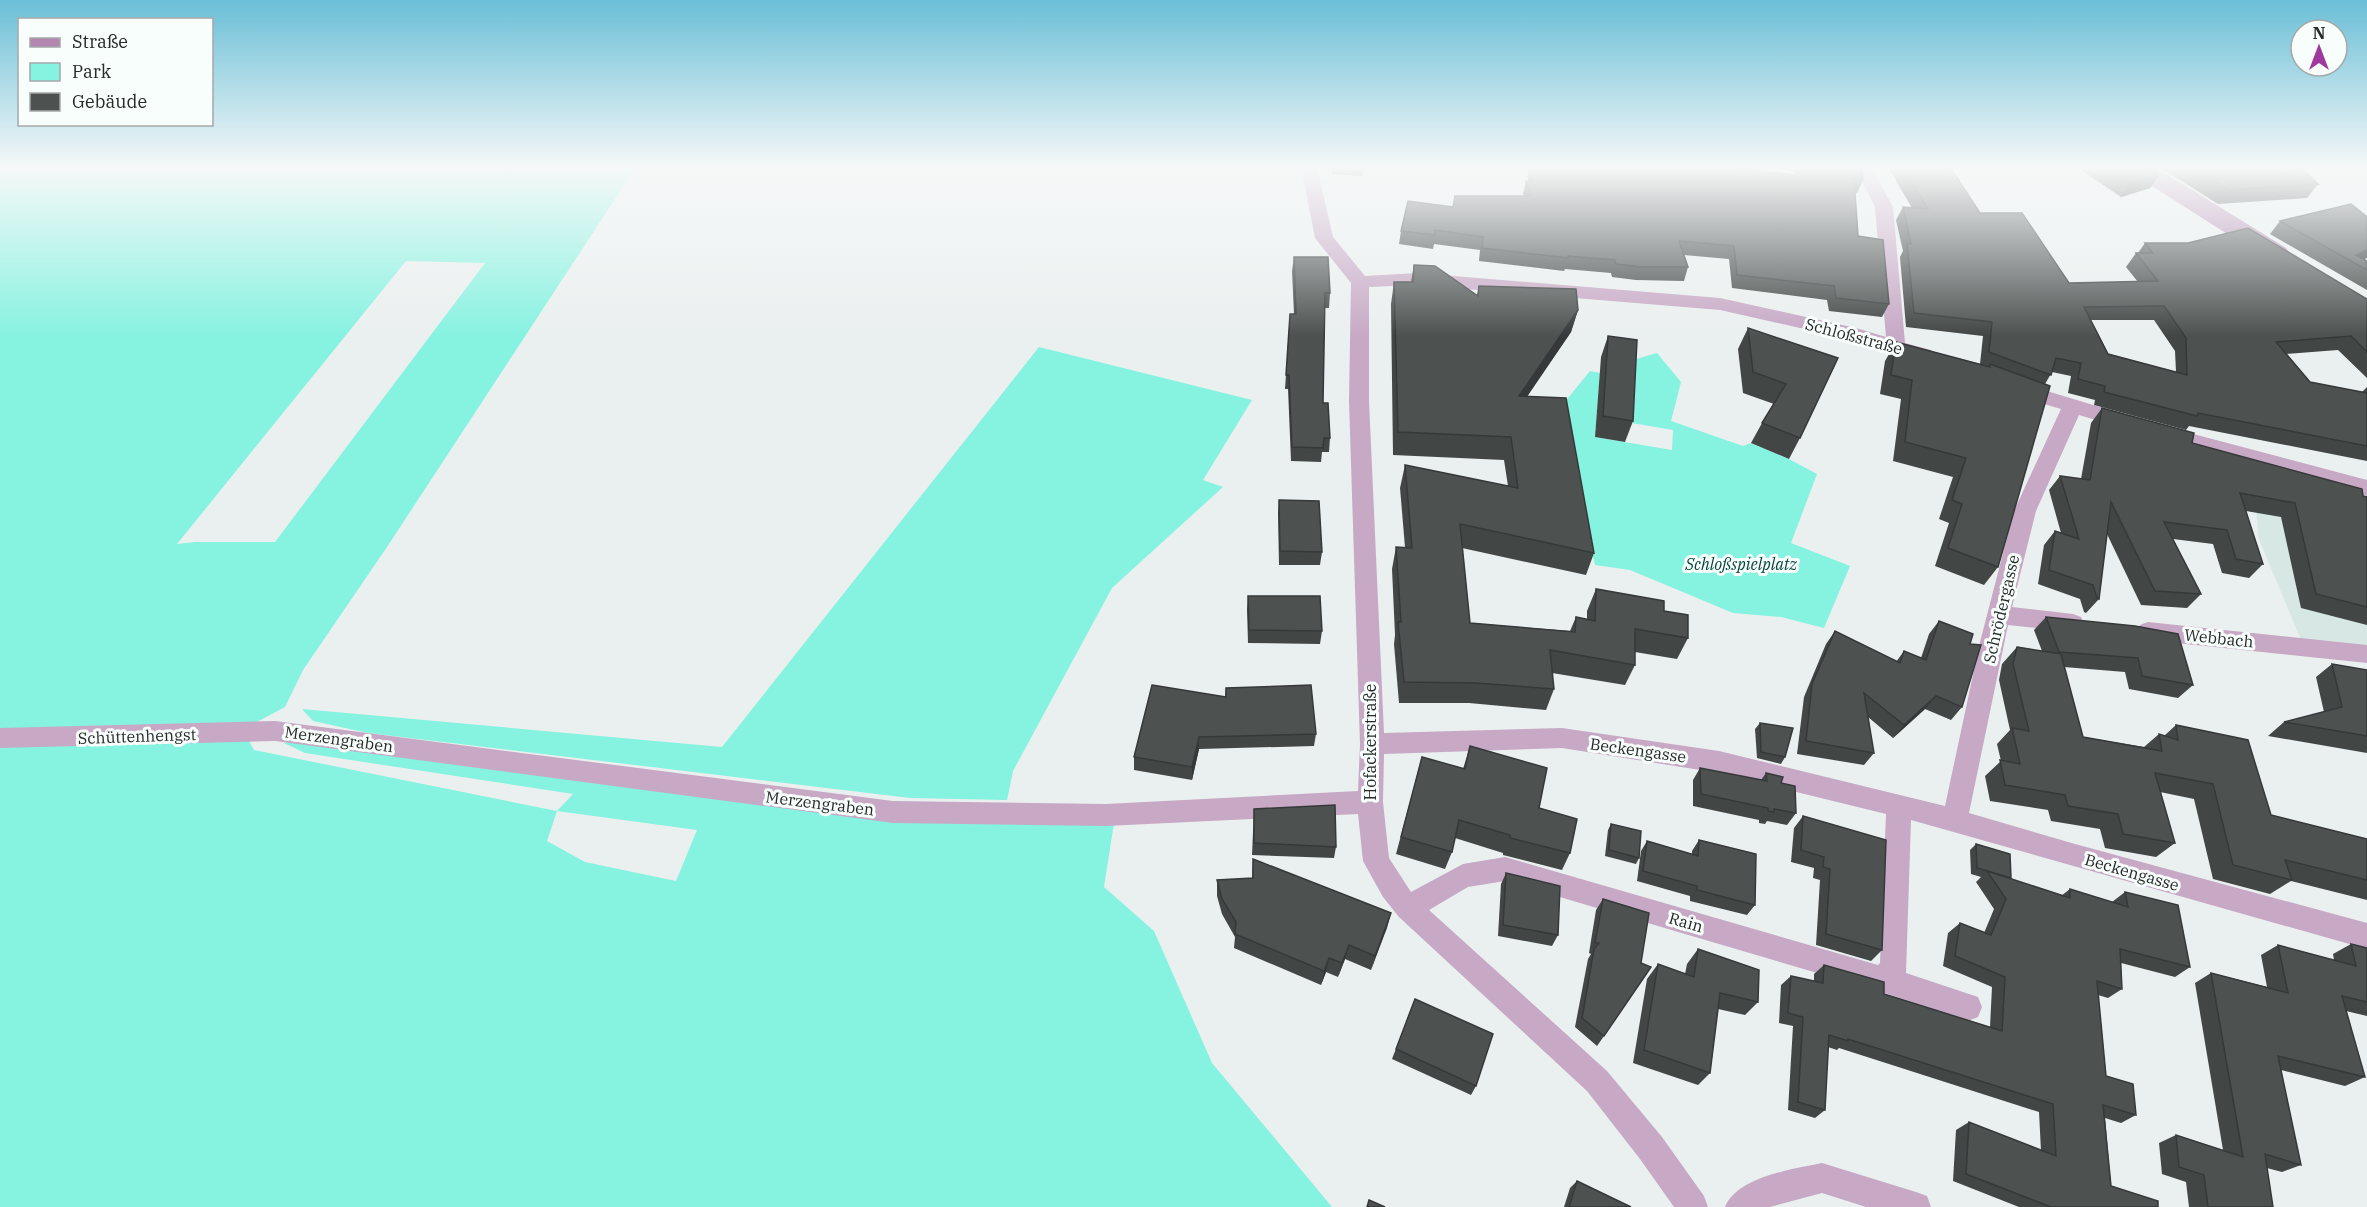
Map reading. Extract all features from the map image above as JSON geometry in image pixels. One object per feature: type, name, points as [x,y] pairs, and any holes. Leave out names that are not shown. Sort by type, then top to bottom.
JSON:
[{"type":"street","points":[[1321,223],[1324,238],[1360,282]]},
{"type":"street","points":[[1885,223],[1896,345]]},
{"type":"street","points":[[2226,223],[2297,266]]},
{"type":"street","name":"Schloßstraße","points":[[1360,282],[1417,279],[1720,304],[1833,328],[1896,345],[1940,361]]},
{"type":"street","name":"Hofackerstraße","points":[[1360,282],[1359,401],[1372,744],[1370,802],[1376,861],[1392,888],[1408,908],[1597,1081],[1651,1148],[1693,1207]]},
{"type":"street","points":[[1995,382],[2072,408],[2367,488]]},
{"type":"street","name":"Schrödergasse","points":[[1955,820],[1999,615],[2025,511],[2072,408]]},
{"type":"street","points":[[1999,615],[2094,625]]},
{"type":"street","name":"Webbach","points":[[2130,629],[2367,654]]},
{"type":"street","name":"Schüttenhengst","points":[[0,738],[275,731]]},
{"type":"street","name":"Merzengraben","points":[[275,731],[893,812],[1106,815],[1370,802]]},
{"type":"street","name":"Beckengasse","points":[[1372,744],[1562,738],[1719,762],[1955,820],[2075,856],[2367,936]]},
{"type":"street","points":[[1882,979],[1894,969],[1899,806]]},
{"type":"street","name":"Rain","points":[[1408,908],[1463,876],[1505,869],[1882,979],[1968,1007]]},
{"type":"street","points":[[1740,1207],[1770,1191],[1822,1178],[1916,1207]]},
{"type":"shaded area","points":[[2254,470],[2367,497],[2367,649],[2301,640],[2258,537]]},
{"type":"green space","points":[[0,223],[599,223],[387,547],[303,670],[285,707],[255,723],[248,739],[254,750],[557,811],[573,794],[305,753],[284,743],[293,741],[586,776],[1114,823],[1104,887],[1154,931],[1212,1063],[1332,1207],[0,1207]],"holes":[[[406,261],[485,263],[275,542],[177,544]],[[557,811],[697,830],[676,881],[585,862],[547,841]]]},
{"type":"green space","points":[[1039,347],[1252,400],[1203,480],[1223,487],[1112,588],[1013,771],[1007,800],[910,798],[368,733],[313,721],[302,709],[722,747]]},
{"type":"green space","name":"Schloßspielplatz","points":[[1657,353],[1681,382],[1671,421],[1743,446],[1751,443],[1817,474],[1791,543],[1850,566],[1824,628],[1781,617],[1733,613],[1630,570],[1595,565],[1559,409],[1590,371],[1600,373],[1595,437],[1672,450],[1673,430],[1626,422],[1629,361]]},
{"type":"building","points":[[1403,223],[1857,223],[1858,236],[1883,240],[1889,304],[1836,298],[1834,286],[1737,275],[1734,246],[1679,241],[1688,267],[1641,267],[1616,264],[1615,260],[1568,256],[1568,258],[1482,248],[1483,237],[1435,230],[1435,235],[1401,231]]},
{"type":"building","points":[[1907,223],[2029,223],[2069,283],[2158,281],[2136,253],[2153,253],[2145,243],[2188,243],[2248,228],[2367,299],[2367,352],[2351,336],[2276,342],[2310,382],[2367,393],[2367,446],[2198,413],[2197,416],[2104,392],[2105,386],[2078,379],[2081,363],[2056,358],[2051,375],[1989,352],[1992,322],[1914,313],[1907,243],[1911,244]],"holes":[[[2164,306],[2186,338],[2187,375],[2108,354],[2084,307]]]},
{"type":"building","points":[[2284,223],[2367,223],[2367,250],[2356,255],[2367,261],[2367,270]]},
{"type":"building","points":[[1294,257],[1328,257],[1330,293],[1325,293],[1323,403],[1328,403],[1330,438],[1324,438],[1323,448],[1292,447],[1289,375],[1286,375],[1290,314],[1296,314]]},
{"type":"building","points":[[1414,265],[1435,266],[1478,296],[1479,286],[1576,289],[1578,310],[1519,396],[1566,398],[1594,553],[1460,524],[1470,623],[1575,632],[1576,617],[1595,621],[1596,589],[1664,601],[1664,611],[1688,615],[1688,638],[1635,629],[1635,665],[1550,650],[1554,689],[1476,683],[1404,682],[1398,622],[1401,622],[1396,547],[1412,548],[1405,465],[1518,488],[1511,437],[1398,432],[1394,282],[1413,282]]},
{"type":"building","points":[[1748,328],[1838,358],[1800,438],[1762,423],[1786,384],[1753,372]]},
{"type":"building","points":[[1608,336],[1637,340],[1633,421],[1603,416]]},
{"type":"building","points":[[1896,342],[1990,367],[1990,364],[2050,386],[1998,567],[1948,548],[1962,504],[1952,500],[1966,458],[1905,442],[1912,380],[1891,375]]},
{"type":"building","points":[[2102,408],[2194,433],[2192,443],[2362,489],[2363,496],[2367,497],[2367,607],[2316,594],[2295,503],[2240,493],[2263,564],[2236,559],[2227,530],[2164,522],[2201,594],[2155,591],[2111,502],[2099,599],[2093,585],[2049,570],[2055,531],[2079,539],[2060,476],[2090,480]]},
{"type":"building","points":[[1279,500],[1319,501],[1322,552],[1280,551]]},
{"type":"building","points":[[1248,596],[1320,596],[1322,631],[1249,630]]},
{"type":"building","points":[[2046,617],[2135,626],[2178,634],[2193,685],[2142,676],[2138,658],[2059,652]]},
{"type":"building","points":[[1939,621],[1973,634],[1970,644],[1981,645],[1962,707],[1936,696],[1904,725],[1864,693],[1874,753],[1806,741],[1812,684],[1835,631],[1900,663],[1904,651],[1926,660]]},
{"type":"building","points":[[2017,647],[2061,654],[2083,737],[2162,751],[2159,734],[2178,740],[2176,725],[2248,740],[2271,815],[2367,839],[2367,880],[2285,860],[2292,880],[2233,865],[2213,784],[2155,773],[2175,843],[2123,834],[2118,814],[2068,806],[2065,795],[2005,785],[2000,760],[2020,764],[2012,728],[2029,731],[2013,664]]},
{"type":"building","points":[[2332,664],[2367,670],[2367,736],[2284,722],[2342,707]]},
{"type":"building","points":[[1152,685],[1226,697],[1226,688],[1311,685],[1316,734],[1199,737],[1192,767],[1134,757]]},
{"type":"building","points":[[1760,723],[1793,728],[1785,757],[1761,752]]},
{"type":"building","points":[[1470,746],[1547,768],[1539,808],[1577,819],[1570,853],[1510,838],[1510,835],[1459,820],[1452,852],[1401,837],[1422,757],[1465,769]]},
{"type":"building","points":[[1700,768],[1767,781],[1766,773],[1783,777],[1781,783],[1795,786],[1796,813],[1774,809],[1774,812],[1768,811],[1768,808],[1701,794]]},
{"type":"building","points":[[1335,805],[1336,847],[1254,843],[1254,809]]},
{"type":"building","points":[[1803,816],[1886,840],[1882,950],[1826,934],[1830,869],[1823,867],[1824,857],[1801,850]]},
{"type":"building","points":[[1611,824],[1641,831],[1639,858],[1609,850]]},
{"type":"building","points":[[1699,840],[1756,854],[1755,905],[1697,890],[1697,886],[1643,871],[1647,841],[1698,856]]},
{"type":"building","points":[[1976,844],[2010,854],[2011,878],[1977,868]]},
{"type":"building","points":[[1253,859],[1391,913],[1375,956],[1349,945],[1342,963],[1329,958],[1324,971],[1235,934],[1236,922],[1222,899],[1217,880],[1253,878]]},
{"type":"building","points":[[1987,871],[2070,898],[2070,889],[2128,907],[2125,892],[2178,905],[2190,967],[2120,949],[2122,989],[2097,981],[2106,1076],[2133,1084],[2136,1115],[2103,1105],[2111,1186],[2158,1201],[2158,1207],[2051,1207],[1966,1174],[1969,1122],[2056,1156],[2053,1104],[1848,1039],[1848,1041],[1829,1035],[1825,1110],[1798,1102],[1803,1017],[1788,1013],[1791,976],[1823,983],[1824,965],[1884,982],[1884,994],[2002,1031],[2005,977],[1955,956],[1960,923],[1991,935],[2006,899]]},
{"type":"building","points":[[1506,873],[1560,886],[1558,935],[1503,925]]},
{"type":"building","points":[[1603,899],[1649,913],[1641,963],[1651,967],[1604,1036],[1582,1018],[1594,949],[1599,943],[1595,943]]},
{"type":"building","points":[[2351,944],[2367,948],[2367,1002],[2342,996],[2365,1077],[2278,1056],[2301,1165],[2265,1154],[2273,1207],[2208,1207],[2204,1175],[2179,1167],[2176,1135],[2243,1157],[2211,973],[2288,993],[2278,945],[2356,966]]},
{"type":"building","points":[[1698,949],[1759,970],[1758,1002],[1720,993],[1710,1073],[1644,1050],[1658,964],[1694,977]]},
{"type":"building","points":[[1415,999],[1493,1034],[1476,1086],[1396,1049]]},
{"type":"building","points":[[1577,1181],[1631,1207],[1569,1207]]},
{"type":"building","points":[[1369,1200],[1385,1207],[1367,1207]]}]
